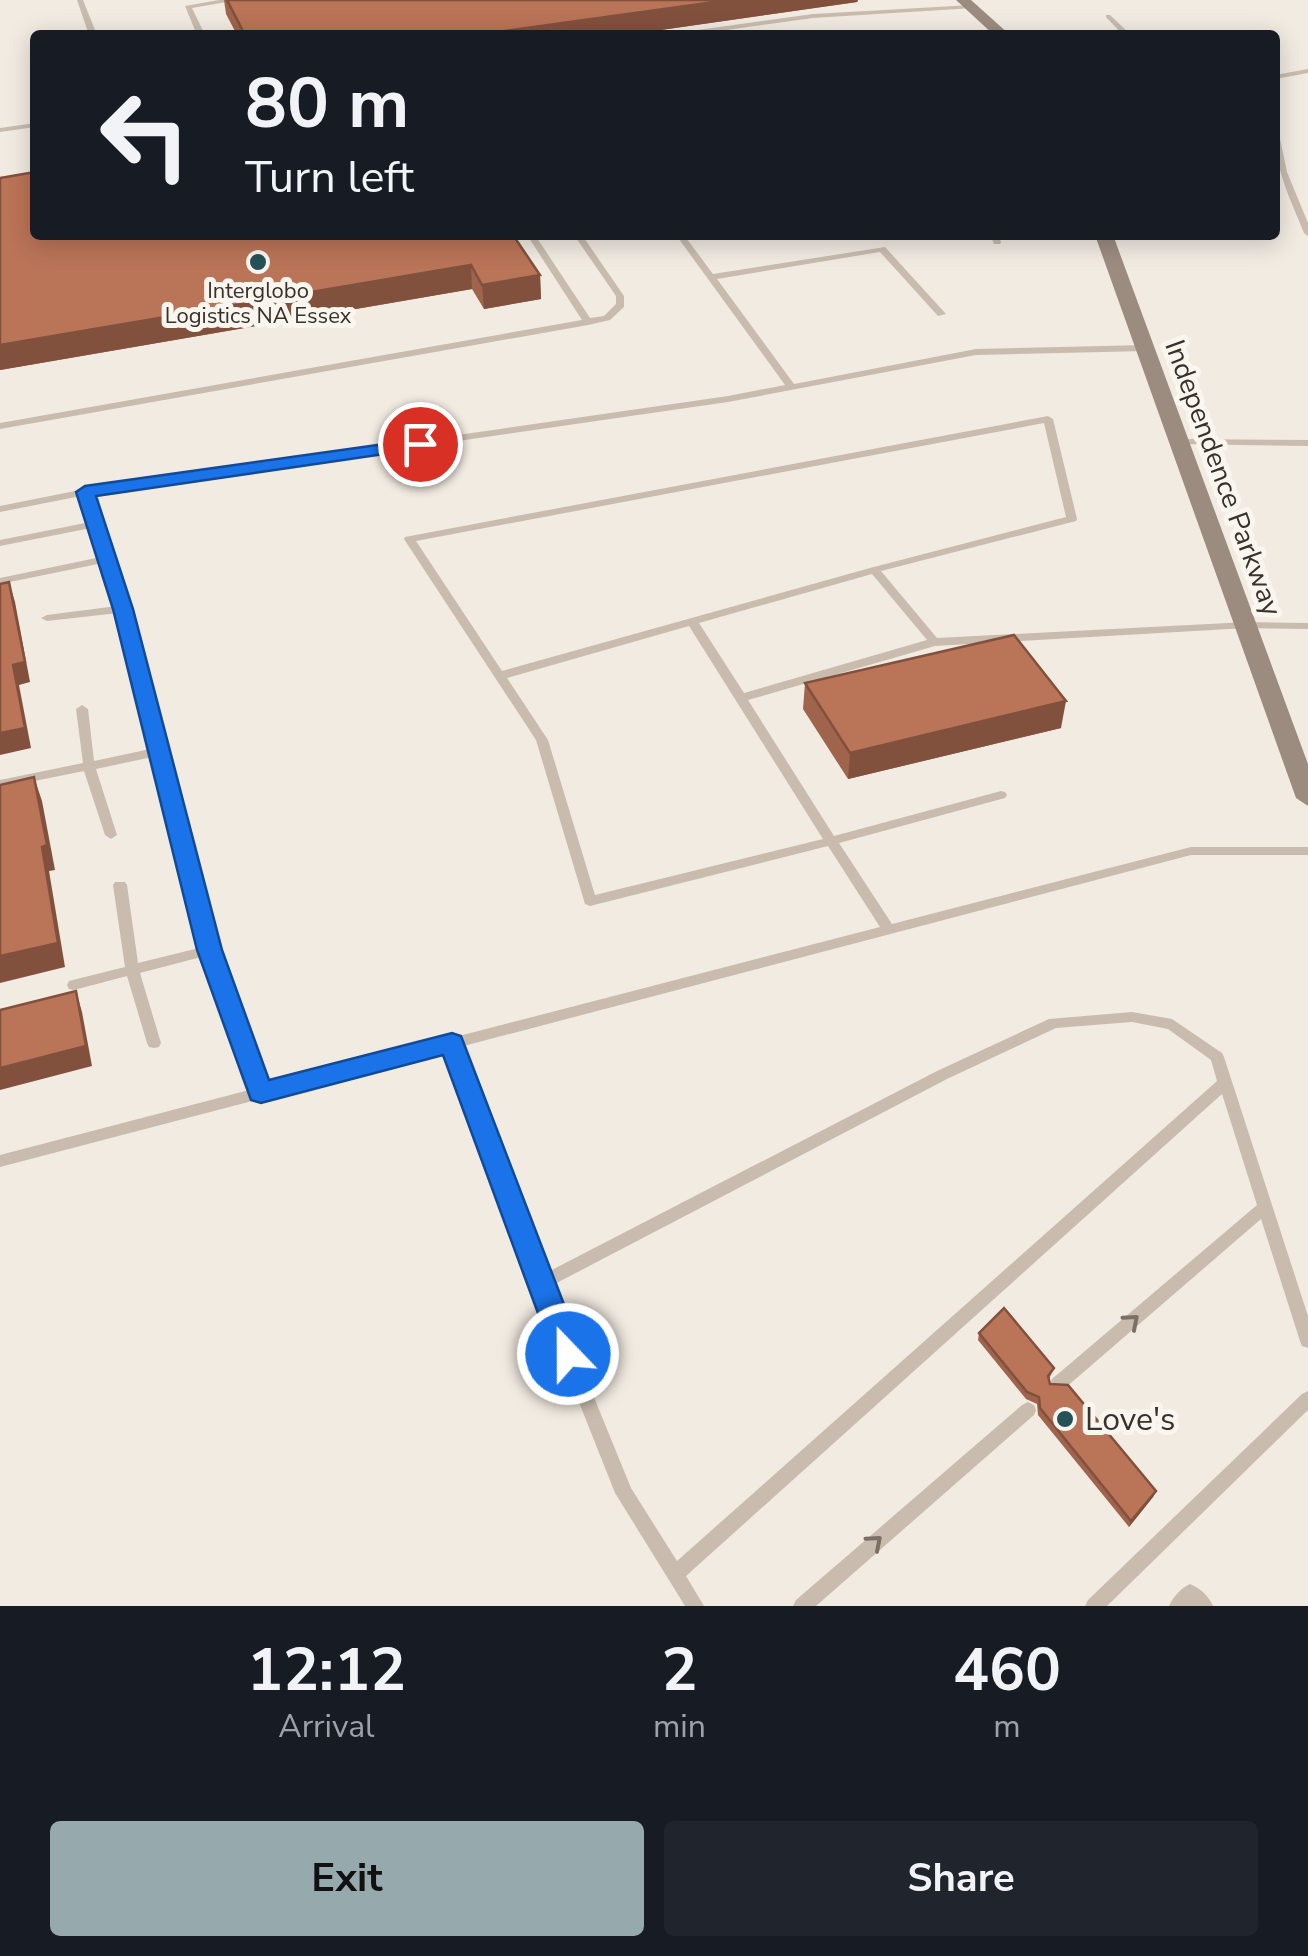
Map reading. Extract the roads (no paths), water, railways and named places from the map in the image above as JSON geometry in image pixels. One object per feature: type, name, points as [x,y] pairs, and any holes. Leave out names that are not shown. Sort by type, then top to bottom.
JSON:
[{"type":"main road","points":[[968,4],[997,30]]},
{"type":"main road","name":"Independence Parkway","points":[[1106,240],[1308,798]]},
{"type":"lane","points":[[80,0],[92,30]]},
{"type":"lane","points":[[199,30],[188,6],[235,0]]},
{"type":"lane","points":[[878,0],[891,11]]},
{"type":"lane","points":[[712,30],[814,16],[968,4]]},
{"type":"lane","points":[[1108,16],[1122,30]]},
{"type":"lane","points":[[1280,76],[1308,71]]},
{"type":"lane","points":[[0,130],[30,125]]},
{"type":"lane","points":[[1280,158],[1307,227]]},
{"type":"lane","points":[[534,240],[588,322]]},
{"type":"lane","points":[[0,426],[588,322],[616,312],[620,296],[581,240]]},
{"type":"lane","points":[[684,240],[792,388]]},
{"type":"lane","points":[[711,277],[882,249],[940,314]]},
{"type":"lane","points":[[0,510],[85,492],[792,388],[976,352],[1146,348]]},
{"type":"lane","points":[[499,676],[874,570],[1072,519],[1048,419],[409,538],[499,676],[542,740],[590,902],[1000,796]]},
{"type":"lane","points":[[1180,442],[1308,442]]},
{"type":"lane","points":[[85,492],[123,609],[162,751],[210,950],[261,1093]]},
{"type":"lane","points":[[0,544],[96,524]]},
{"type":"lane","points":[[0,580],[107,559]]},
{"type":"lane","points":[[874,570],[934,642]]},
{"type":"lane","points":[[47,618],[123,609]]},
{"type":"lane","points":[[692,621],[888,929]]},
{"type":"lane","points":[[741,698],[934,642],[1247,625],[1308,626]]},
{"type":"lane","points":[[82,710],[89,766],[112,836]]},
{"type":"lane","points":[[0,784],[162,751]]},
{"type":"lane","points":[[0,1161],[1191,851],[1308,852]]},
{"type":"lane","points":[[120,885],[132,970],[154,1043]]},
{"type":"lane","points":[[74,986],[210,950]]},
{"type":"lane","points":[[540,1284],[942,1075],[1054,1022],[1132,1017],[1172,1024],[1217,1057],[1308,1341]]},
{"type":"lane","points":[[452,1043],[540,1284],[624,1493],[695,1606]]},
{"type":"lane","points":[[675,1574],[1226,1082]]},
{"type":"lane","points":[[1058,1384],[1266,1206]]},
{"type":"lane","points":[[1094,1606],[1308,1398]]},
{"type":"lane","points":[[802,1606],[1028,1410]]},
{"type":"lane","points":[[1178,1606],[1190,1593],[1204,1606]]},
{"type":"place","name":"Interglobo Logistics NA Essex","points":[[258,262]]},
{"type":"place","name":"Love's","points":[[1065,1419]]}]
